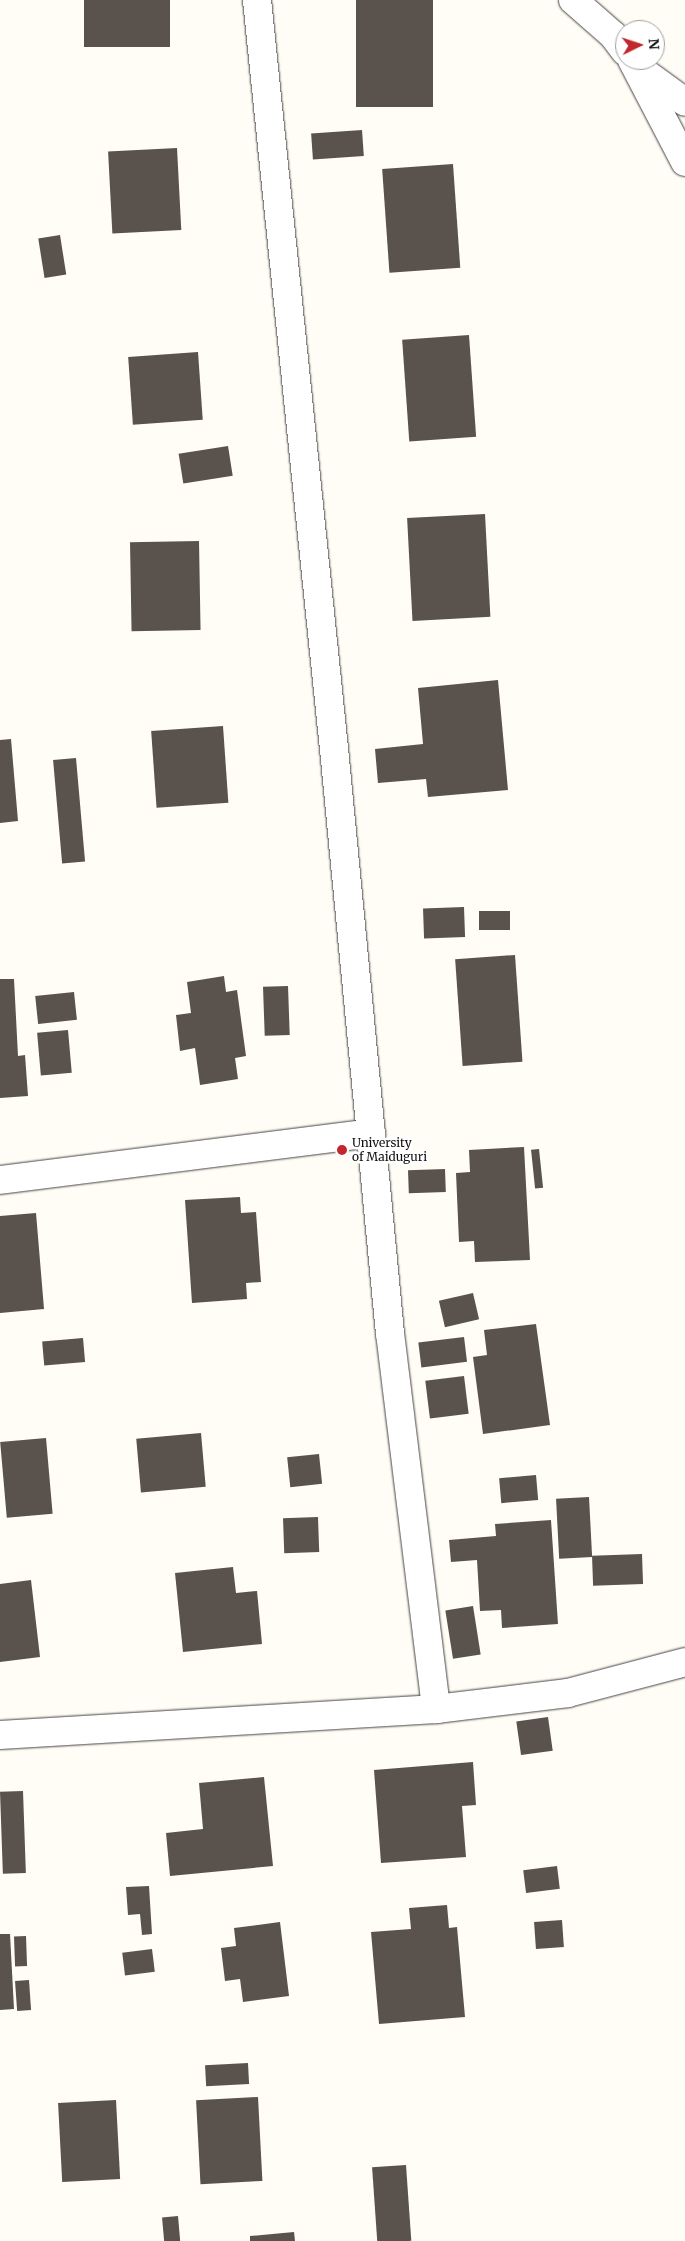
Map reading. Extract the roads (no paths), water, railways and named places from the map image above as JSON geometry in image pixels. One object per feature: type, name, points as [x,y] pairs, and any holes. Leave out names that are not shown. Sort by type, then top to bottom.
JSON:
[{"type":"street","points":[[257,0],[390,1333],[436,1709]]},
{"type":"street","points":[[573,0],[615,37]]},
{"type":"street","points":[[637,70],[685,162]]},
{"type":"street","points":[[645,70],[685,102]]},
{"type":"street","points":[[0,1180],[371,1133]]},
{"type":"street","points":[[0,1735],[436,1709],[568,1693],[685,1662]]},
{"type":"place","name":"University of Maiduguri","points":[[342,1150]]}]
